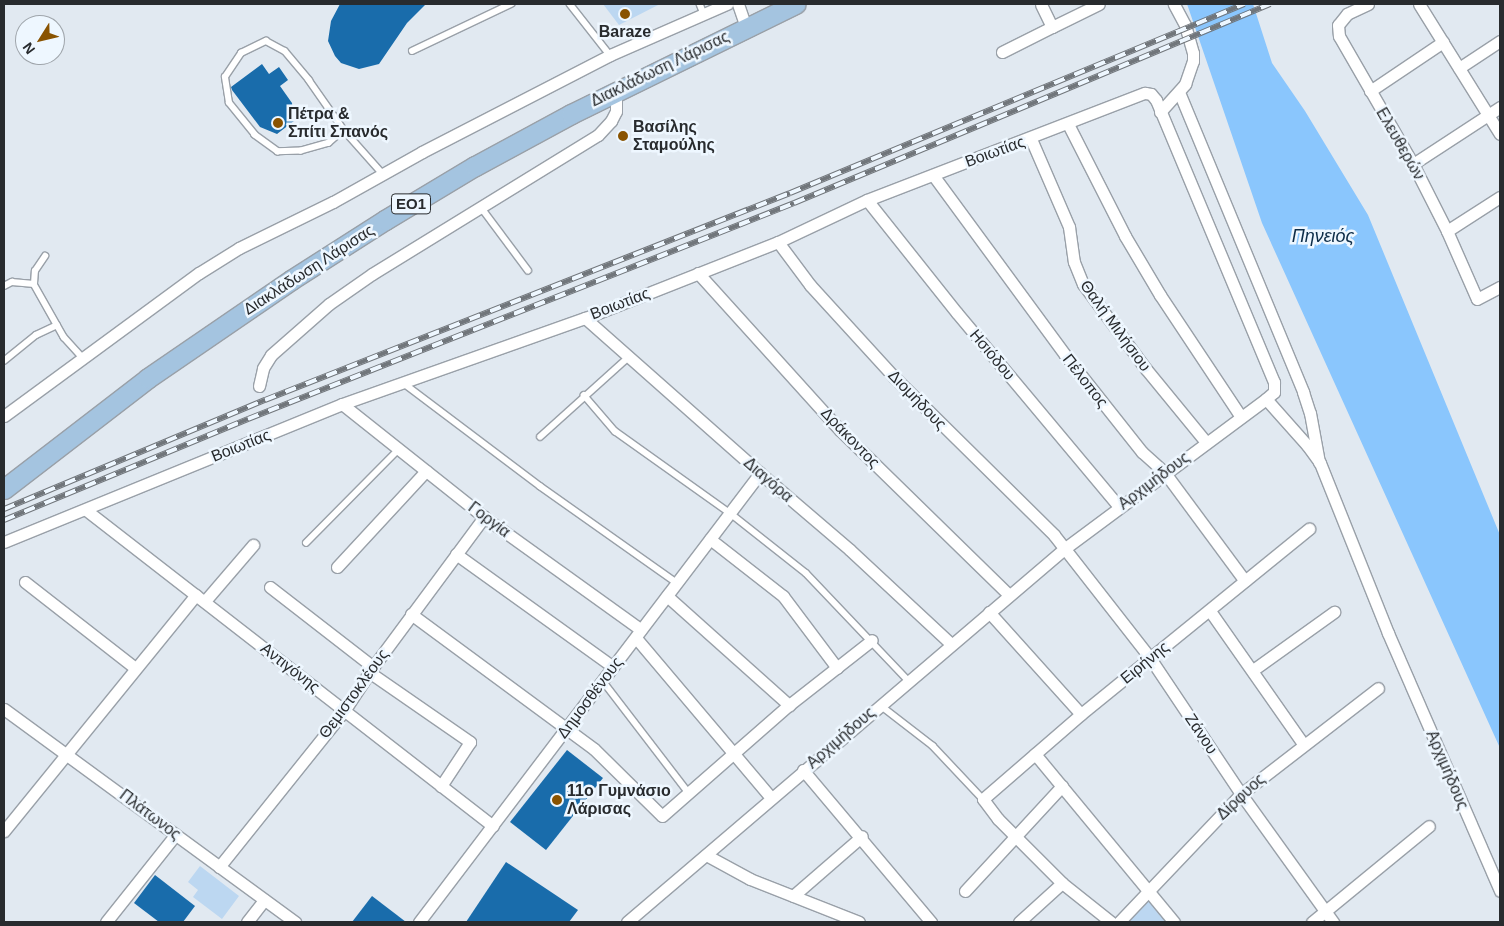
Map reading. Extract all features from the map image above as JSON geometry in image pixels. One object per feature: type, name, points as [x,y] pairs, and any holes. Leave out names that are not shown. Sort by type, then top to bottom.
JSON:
[{"type":"main road","name":"Διακλάδωση Λάρισας","points":[[4,489],[156,373],[337,250],[475,166],[616,91],[796,4]]},
{"type":"street","points":[[4,416],[199,273],[239,248],[384,175],[422,152],[702,9],[727,4]]},
{"type":"street","points":[[738,4],[746,27]]},
{"type":"street","points":[[1042,4],[1052,27]]},
{"type":"street","points":[[1002,52],[1098,4]]},
{"type":"street","points":[[1174,4],[1194,53],[1190,74],[1179,92],[1160,112],[1274,382],[1274,392],[1266,399]]},
{"type":"street","name":"Ελευθερών","points":[[1368,4],[1350,12],[1339,23],[1337,30],[1345,48],[1414,164],[1478,299],[1500,286]]},
{"type":"street","points":[[1419,4],[1500,134]]},
{"type":"street","points":[[1459,68],[1500,41]]},
{"type":"street","points":[[1370,91],[1443,42]]},
{"type":"street","points":[[259,386],[263,368],[271,355],[328,304],[598,135],[611,121],[616,111],[616,91]]},
{"type":"street","points":[[1179,92],[1303,392],[1317,440],[1320,464]]},
{"type":"street","name":"Βοιωτίας","points":[[4,542],[342,404],[585,318],[778,242],[867,200],[1031,139],[1143,94],[1151,94],[1160,112]]},
{"type":"street","points":[[1414,164],[1500,107]]},
{"type":"street","points":[[1068,124],[1125,236],[1160,295],[1241,416]]},
{"type":"street","name":"Θαλή Μιλήσιου","points":[[1031,139],[1069,227],[1074,262],[1083,284],[1146,369],[1206,442]]},
{"type":"street","name":"Πέλοπος","points":[[933,175],[1065,355],[1142,452],[1164,473],[1244,581]]},
{"type":"street","points":[[1447,231],[1500,197]]},
{"type":"street","name":"Ησιόδου","points":[[867,200],[956,313],[1119,508]]},
{"type":"street","name":"Διομήδους","points":[[778,242],[810,286],[857,337],[955,438],[1054,535],[1064,549]]},
{"type":"street","name":"Δράκοντος","points":[[698,273],[840,430],[1009,595]]},
{"type":"street","name":"Διαγόρα","points":[[585,318],[630,356],[760,474],[850,550],[951,644]]},
{"type":"street","name":"Αρχιμήδους","points":[[627,922],[706,856],[908,680],[1064,549],[1266,399],[1307,445],[1320,464],[1388,633],[1500,891]]},
{"type":"street","name":"Γοργία","points":[[342,404],[484,517],[638,634],[771,798]]},
{"type":"street","points":[[337,567],[426,471]]},
{"type":"street","name":"Δημοσθένους","points":[[419,922],[760,474]]},
{"type":"street","name":"Αντιγόνης","points":[[86,510],[493,826]]},
{"type":"street","name":"Θεμιστοκλέους","points":[[219,867],[344,711],[411,614],[484,517]]},
{"type":"street","name":"Ειρήνης","points":[[983,799],[1081,714],[1309,529]]},
{"type":"street","points":[[710,539],[783,596],[837,668]]},
{"type":"street","points":[[4,831],[135,668],[253,545]]},
{"type":"street","name":"Ζάνου","points":[[1064,549],[1150,658],[1241,794],[1333,922]]},
{"type":"street","points":[[456,554],[614,667]]},
{"type":"street","points":[[25,582],[135,668]]},
{"type":"street","points":[[270,587],[371,670],[470,742],[441,786]]},
{"type":"street","points":[[667,596],[789,705]]},
{"type":"street","points":[[1210,611],[1303,744]]},
{"type":"street","points":[[989,612],[1081,714]]},
{"type":"street","points":[[1253,670],[1334,612]]},
{"type":"street","points":[[411,614],[568,728],[613,765],[662,816],[789,705],[872,640]]},
{"type":"street","name":"Δίρφυος","points":[[1119,922],[1241,794],[1303,744],[1378,688]]},
{"type":"street","name":"Πλάτωνος","points":[[4,709],[66,752],[295,922]]},
{"type":"street","points":[[1035,754],[1174,922]]},
{"type":"street","points":[[804,770],[862,836],[931,922]]},
{"type":"street","points":[[965,891],[1017,837],[1062,786]]},
{"type":"street","points":[[983,799],[1062,883],[1111,922]]},
{"type":"street","points":[[1312,922],[1429,826]]},
{"type":"street","points":[[106,922],[176,834]]},
{"type":"street","points":[[793,896],[862,836]]},
{"type":"street","points":[[706,856],[750,879],[859,922]]},
{"type":"street","points":[[1018,922],[1062,883]]},
{"type":"street","points":[[247,922],[264,900]]},
{"type":"lane","points":[[412,51],[511,4]]},
{"type":"lane","points":[[570,4],[610,55]]},
{"type":"lane","points":[[344,130],[328,142],[301,151],[278,152],[256,135],[229,103],[225,77],[241,53],[266,42],[285,51],[310,80],[344,130],[384,175]]},
{"type":"lane","points":[[481,207],[528,270]]},
{"type":"lane","points":[[45,256],[35,271],[34,284],[57,325],[83,358]]},
{"type":"lane","points":[[4,286],[12,282],[34,284]]},
{"type":"lane","points":[[4,361],[36,335],[57,325]]},
{"type":"lane","points":[[540,437],[584,395],[630,356]]},
{"type":"lane","points":[[401,382],[540,486],[677,583]]},
{"type":"lane","points":[[584,395],[615,430],[730,513],[806,572],[908,680]]},
{"type":"lane","points":[[306,544],[399,449]]},
{"type":"lane","points":[[603,681],[689,793]]},
{"type":"lane","points":[[879,705],[934,746],[983,799]]},
{"type":"shaded area","name":"Baraze","points":[[603,4],[660,4],[619,25]]},
{"type":"shaded area","points":[[200,866],[239,896],[222,919],[193,897],[198,890],[188,882]]},
{"type":"shaded area","points":[[1149,900],[1166,922],[1128,922]]},
{"type":"water","name":"Πηνειός","points":[[1187,4],[1253,4],[1272,63],[1305,111],[1368,215],[1500,535],[1500,748],[1262,223]]},
{"type":"building","points":[[340,4],[426,4],[407,23],[379,64],[359,69],[341,63],[335,56],[328,41],[331,21]]},
{"type":"building","points":[[262,64],[269,74],[279,67],[288,80],[280,86],[292,103],[294,121],[277,134],[260,127],[231,87]]},
{"type":"building","name":"11ο Γυμνάσιο Λάρισας","points":[[567,750],[603,778],[546,850],[510,822]]},
{"type":"building","points":[[506,862],[578,910],[569,922],[466,922]]},
{"type":"building","points":[[155,875],[195,906],[183,922],[159,922],[134,903]]},
{"type":"building","points":[[372,896],[406,922],[352,922]]},
{"type":"railway","points":[[4,509],[265,400],[790,193],[1244,4]]},
{"type":"railway","points":[[4,520],[248,419],[794,203],[1270,4]]},
{"type":"place","name":"Baraze","points":[[625,14]]},
{"type":"place","name":"Πέτρα & Σπίτι Σπανός","points":[[278,123]]},
{"type":"place","name":"Βασίλης Σταμούλης","points":[[623,136]]},
{"type":"place","name":"11ο Γυμνάσιο Λάρισας","points":[[557,800]]}]
